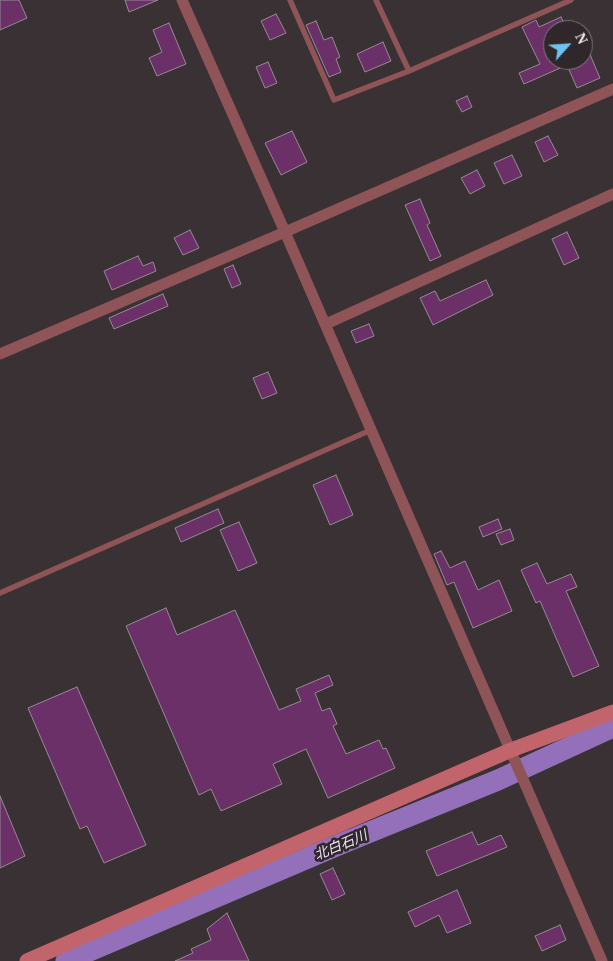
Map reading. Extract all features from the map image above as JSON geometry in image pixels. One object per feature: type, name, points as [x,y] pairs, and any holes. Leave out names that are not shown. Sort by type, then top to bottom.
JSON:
[{"type":"street","points":[[182,0],[326,324],[602,961]]},
{"type":"street","points":[[0,354],[613,89]]},
{"type":"street","points":[[326,324],[613,194]]},
{"type":"street","points":[[27,961],[613,712]]},
{"type":"lane","points":[[290,0],[334,100],[409,71],[572,0]]},
{"type":"lane","points":[[376,0],[409,71]]},
{"type":"lane","points":[[0,593],[372,430]]},
{"type":"building","points":[[0,0],[19,0],[27,18],[0,30]]},
{"type":"building","points":[[125,0],[158,0],[129,12]]},
{"type":"building","points":[[276,14],[286,33],[270,40],[261,21]]},
{"type":"building","points":[[536,20],[539,27],[543,25],[543,70],[556,70],[524,84],[519,73],[540,64],[522,27]]},
{"type":"building","points":[[316,21],[324,40],[332,37],[340,57],[336,59],[341,72],[329,77],[306,25]]},
{"type":"building","points":[[169,23],[186,64],[157,76],[149,58],[162,52],[153,30]]},
{"type":"building","points":[[383,42],[391,61],[365,72],[357,54]]},
{"type":"building","points":[[268,62],[277,83],[265,88],[256,67]]},
{"type":"building","points":[[593,62],[600,78],[577,88],[569,70],[593,70]]},
{"type":"building","points":[[467,96],[472,107],[462,112],[456,101]]},
{"type":"building","points":[[292,131],[307,162],[281,175],[265,143]]},
{"type":"building","points":[[548,136],[558,155],[544,162],[535,142]]},
{"type":"building","points":[[512,155],[522,176],[504,184],[494,163]]},
{"type":"building","points":[[477,170],[485,186],[470,194],[461,178]]},
{"type":"building","points":[[420,199],[430,223],[427,225],[441,256],[430,261],[405,205]]},
{"type":"building","points":[[190,230],[199,248],[183,255],[174,238]]},
{"type":"building","points":[[567,232],[579,258],[564,265],[552,239]]},
{"type":"building","points":[[138,256],[143,266],[153,262],[156,271],[112,290],[104,271]]},
{"type":"building","points":[[233,265],[241,284],[232,288],[224,269]]},
{"type":"building","points":[[486,280],[493,295],[433,325],[420,298],[435,291],[440,301]]},
{"type":"building","points":[[163,294],[168,306],[114,329],[109,318]]},
{"type":"building","points":[[369,324],[374,336],[356,343],[351,331]]},
{"type":"building","points":[[268,372],[277,393],[262,399],[253,378]]},
{"type":"building","points":[[336,475],[353,515],[330,525],[313,485]]},
{"type":"building","points":[[218,509],[224,523],[181,542],[175,528]]},
{"type":"building","points":[[498,519],[502,529],[483,537],[479,527]]},
{"type":"building","points":[[239,522],[257,563],[238,571],[220,530]]},
{"type":"building","points":[[510,529],[514,540],[501,545],[496,534]]},
{"type":"building","points":[[441,551],[450,568],[465,561],[478,590],[499,580],[512,611],[473,628],[454,582],[447,585],[434,554]]},
{"type":"building","points":[[537,563],[547,584],[571,574],[577,587],[566,591],[599,666],[573,677],[540,601],[536,603],[521,570]]},
{"type":"building","points":[[166,608],[177,635],[235,610],[279,710],[301,701],[296,689],[329,675],[333,685],[315,693],[322,711],[330,708],[337,724],[333,726],[346,754],[379,740],[383,749],[386,748],[395,768],[328,798],[306,749],[273,764],[282,784],[221,811],[211,789],[199,795],[126,626]]},
{"type":"building","points":[[77,687],[146,845],[104,863],[87,826],[80,829],[28,708]]},
{"type":"building","points":[[0,796],[25,856],[0,868]]},
{"type":"building","points":[[472,832],[478,845],[501,835],[507,847],[437,876],[426,851]]},
{"type":"building","points":[[333,868],[345,894],[332,900],[320,874]]},
{"type":"building","points":[[457,890],[471,923],[447,933],[439,915],[415,927],[408,912]]},
{"type":"building","points":[[227,913],[249,961],[175,961],[193,953],[191,949],[211,940],[207,929]]},
{"type":"building","points":[[560,925],[566,940],[542,951],[535,936]]},
{"type":"waterway","name":"北白石川","points":[[66,961],[343,843],[498,780],[613,727]]}]
